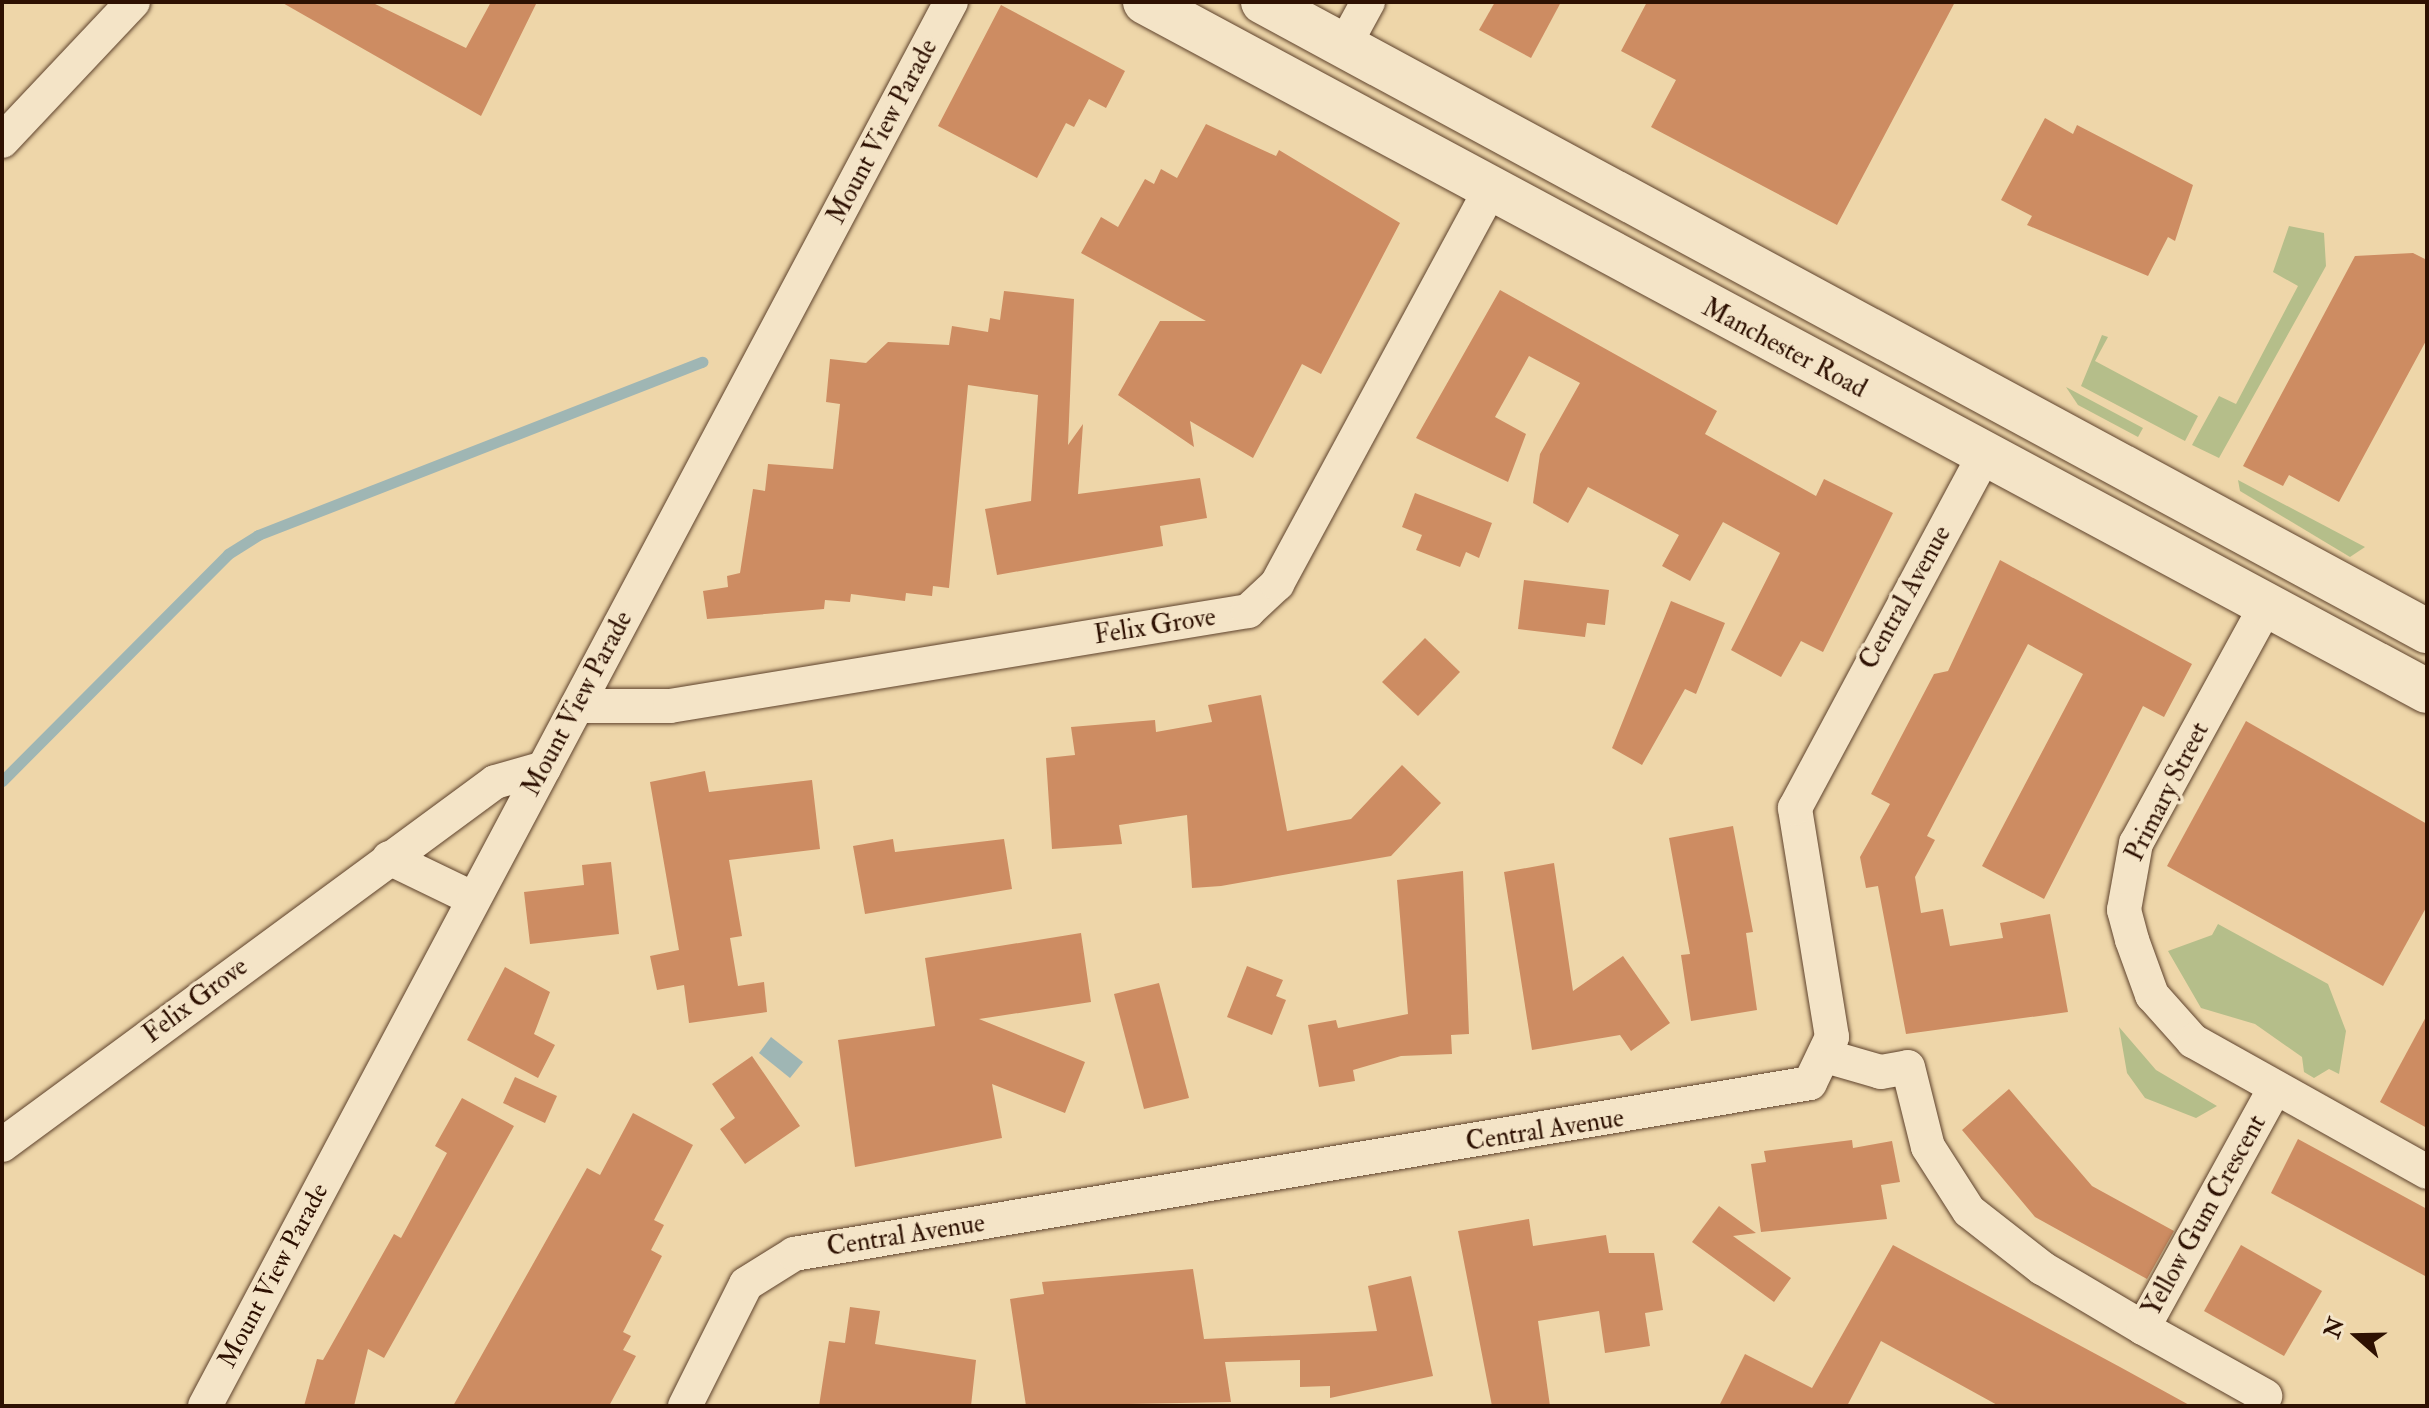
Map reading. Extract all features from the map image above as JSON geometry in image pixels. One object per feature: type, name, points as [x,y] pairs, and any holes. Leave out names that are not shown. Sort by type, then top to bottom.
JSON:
[{"type":"main road","name":"Manchester Road","points":[[1145,2],[2427,691]]},
{"type":"main road","points":[[1263,2],[2427,631]]},
{"type":"main road","points":[[1317,95],[1344,46]]},
{"type":"street","points":[[2,141],[133,2]]},
{"type":"street","name":"Mount View Parade","points":[[205,1406],[951,2]]},
{"type":"street","points":[[1344,46],[1368,2]]},
{"type":"street","name":"Felix Grove","points":[[577,706],[670,706],[1248,611],[1277,584],[1491,188]]},
{"type":"street","name":"Central Avenue","points":[[685,1406],[746,1284],[794,1254],[1796,1089],[1829,1057],[1831,1017],[1795,808],[1984,455]]},
{"type":"street","name":"Primary Street","points":[[2266,606],[2136,843],[2124,910],[2150,990],[2193,1041],[2427,1172]]},
{"type":"street","name":"Felix Grove","points":[[2,1145],[495,782],[544,768]]},
{"type":"street","points":[[389,858],[474,899]]},
{"type":"street","name":"Yellow Gum Crescent","points":[[1829,1057],[1881,1072],[1908,1067],[1928,1147],[1969,1211],[2042,1268],[2143,1328],[2275,1088]]},
{"type":"street","points":[[2143,1328],[2265,1396]]},
{"type":"green space","points":[[2289,226],[2324,233],[2326,266],[2219,458],[2192,445],[2219,396],[2236,404],[2298,286],[2273,272]]},
{"type":"green space","points":[[2102,335],[2108,337],[2095,361],[2198,416],[2185,441],[2081,386]]},
{"type":"green space","points":[[2066,387],[2143,428],[2138,437],[2078,405]]},
{"type":"green space","points":[[2238,480],[2365,547],[2350,557],[2240,491]]},
{"type":"green space","points":[[2218,924],[2328,984],[2346,1031],[2339,1074],[2329,1069],[2314,1078],[2304,1072],[2302,1057],[2255,1024],[2201,1008],[2168,951],[2212,935]]},
{"type":"green space","points":[[2119,1027],[2156,1070],[2217,1106],[2196,1118],[2145,1098],[2127,1073]]},
{"type":"water","points":[[771,1037],[803,1062],[790,1078],[759,1053]]},
{"type":"building","points":[[281,2],[371,2],[466,48],[491,2],[537,2],[481,116]]},
{"type":"building","points":[[1495,2],[1561,2],[1531,58],[1479,30]]},
{"type":"building","points":[[1647,2],[1955,2],[1837,225],[1651,127],[1676,80],[1621,51]]},
{"type":"building","points":[[1001,5],[1125,71],[1106,108],[1089,99],[1074,127],[1066,123],[1037,178],[938,126]]},
{"type":"building","points":[[2045,118],[2073,134],[2077,125],[2193,185],[2175,241],[2168,237],[2148,276],[2027,225],[2032,216],[2001,200]]},
{"type":"building","points":[[1206,124],[1276,156],[1279,150],[1400,223],[1321,374],[1302,364],[1253,458],[1190,421],[1194,447],[1118,395],[1160,321],[1206,321],[1081,253],[1101,217],[1118,227],[1145,179],[1154,184],[1161,169],[1177,178]]},
{"type":"building","points":[[2413,253],[2427,260],[2427,339],[2339,502],[2289,475],[2283,486],[2243,466],[2355,256]]},
{"type":"building","points":[[1500,290],[1717,411],[1705,434],[1816,496],[1824,479],[1893,513],[1823,652],[1801,641],[1781,677],[1731,650],[1780,553],[1723,522],[1690,581],[1662,566],[1679,535],[1588,487],[1568,523],[1533,503],[1540,454],[1580,383],[1529,356],[1495,417],[1526,434],[1508,482],[1416,438]]},
{"type":"building","points":[[1004,291],[1074,299],[1068,445],[1083,424],[1078,494],[1200,478],[1207,518],[1160,526],[1163,546],[997,575],[985,509],[1031,501],[1038,395],[968,385],[949,588],[933,586],[932,596],[906,593],[905,601],[851,594],[850,602],[825,600],[824,609],[707,619],[703,591],[728,587],[727,576],[740,573],[753,489],[765,491],[768,464],[833,469],[840,404],[826,402],[830,359],[866,363],[888,342],[949,345],[952,326],[988,332],[990,318],[1000,320]]},
{"type":"building","points":[[1415,493],[1492,523],[1479,558],[1466,552],[1460,567],[1416,550],[1422,535],[1402,527]]},
{"type":"building","points":[[2000,560],[2192,664],[2164,717],[2143,706],[2044,899],[1982,866],[2083,674],[2028,644],[1927,836],[1935,840],[1915,877],[1921,913],[1943,909],[1950,946],[2003,938],[2000,923],[2050,914],[2068,1012],[1906,1034],[1878,886],[1866,888],[1860,857],[1890,804],[1871,794],[1934,674],[1948,671]]},
{"type":"building","points":[[1524,580],[1609,590],[1605,625],[1587,623],[1585,637],[1518,629]]},
{"type":"building","points":[[1671,601],[1725,623],[1696,694],[1685,689],[1642,765],[1612,748]]},
{"type":"building","points":[[1425,638],[1460,672],[1418,716],[1382,682]]},
{"type":"building","points":[[1261,695],[1287,831],[1351,819],[1402,765],[1441,803],[1391,856],[1221,886],[1192,888],[1187,815],[1119,825],[1122,844],[1052,849],[1046,758],[1075,755],[1071,727],[1155,720],[1156,732],[1212,722],[1208,705]]},
{"type":"building","points":[[2246,721],[2427,824],[2427,906],[2383,986],[2167,866]]},
{"type":"building","points":[[705,771],[709,792],[812,780],[820,849],[729,860],[742,936],[730,938],[738,986],[764,982],[767,1012],[689,1023],[684,985],[657,990],[650,956],[679,950],[650,782]]},
{"type":"building","points":[[1733,826],[1753,932],[1746,933],[1757,1010],[1691,1021],[1681,955],[1690,954],[1669,838]]},
{"type":"building","points":[[893,839],[895,852],[1004,839],[1012,889],[865,914],[853,846]]},
{"type":"building","points":[[611,862],[619,934],[530,944],[524,892],[584,885],[582,865]]},
{"type":"building","points":[[1554,863],[1573,991],[1623,956],[1670,1023],[1631,1051],[1620,1035],[1532,1050],[1504,872]]},
{"type":"building","points":[[1463,871],[1469,1034],[1451,1035],[1452,1054],[1401,1056],[1353,1070],[1355,1081],[1319,1087],[1308,1025],[1336,1020],[1338,1028],[1408,1014],[1397,880]]},
{"type":"building","points":[[1081,933],[1091,1002],[979,1019],[1085,1062],[1065,1113],[992,1084],[1002,1138],[855,1167],[838,1040],[935,1026],[925,958]]},
{"type":"building","points":[[1247,966],[1283,980],[1276,996],[1286,1000],[1272,1035],[1227,1017]]},
{"type":"building","points":[[505,967],[550,992],[534,1034],[555,1045],[538,1078],[467,1040]]},
{"type":"building","points":[[1159,983],[1189,1098],[1144,1109],[1114,994]]},
{"type":"building","points":[[2427,1015],[2427,1128],[2380,1102]]},
{"type":"building","points":[[752,1056],[800,1126],[745,1164],[720,1129],[735,1118],[712,1084]]},
{"type":"building","points":[[515,1077],[557,1096],[545,1123],[503,1103]]},
{"type":"building","points":[[2009,1089],[2092,1186],[2174,1231],[2147,1279],[2035,1217],[1962,1130]]},
{"type":"building","points":[[462,1098],[514,1126],[384,1358],[368,1349],[354,1406],[304,1406],[317,1359],[323,1360],[394,1234],[401,1238],[447,1153],[435,1146]]},
{"type":"building","points":[[633,1113],[693,1145],[654,1220],[664,1225],[651,1250],[662,1256],[623,1332],[631,1336],[623,1350],[636,1356],[609,1406],[453,1406],[587,1168],[600,1175]]},
{"type":"building","points":[[2298,1139],[2427,1209],[2427,1277],[2271,1193]]},
{"type":"building","points":[[1852,1140],[1853,1148],[1892,1141],[1900,1182],[1881,1185],[1887,1219],[1761,1232],[1751,1164],[1766,1162],[1764,1151]]},
{"type":"building","points":[[1719,1206],[1756,1233],[1733,1236],[1791,1278],[1774,1302],[1692,1242]]},
{"type":"building","points":[[1529,1219],[1533,1246],[1606,1235],[1609,1253],[1654,1253],[1663,1310],[1645,1313],[1650,1346],[1605,1353],[1599,1311],[1538,1321],[1550,1406],[1492,1406],[1458,1231]]},
{"type":"building","points":[[1893,1245],[2191,1406],[1999,1406],[1881,1341],[1847,1406],[1719,1406],[1745,1354],[1812,1388]]},
{"type":"building","points":[[2241,1245],[2322,1291],[2284,1356],[2204,1311]]},
{"type":"building","points":[[1193,1269],[1204,1339],[1377,1331],[1368,1286],[1411,1276],[1433,1376],[1330,1398],[1330,1386],[1300,1387],[1300,1360],[1225,1362],[1231,1402],[1026,1406],[1010,1299],[1044,1294],[1042,1282]]},
{"type":"building","points":[[850,1307],[880,1311],[875,1344],[976,1360],[971,1406],[819,1406],[829,1341],[845,1343]]},
{"type":"waterway","points":[[2,781],[228,554],[258,535],[702,362]]}]
